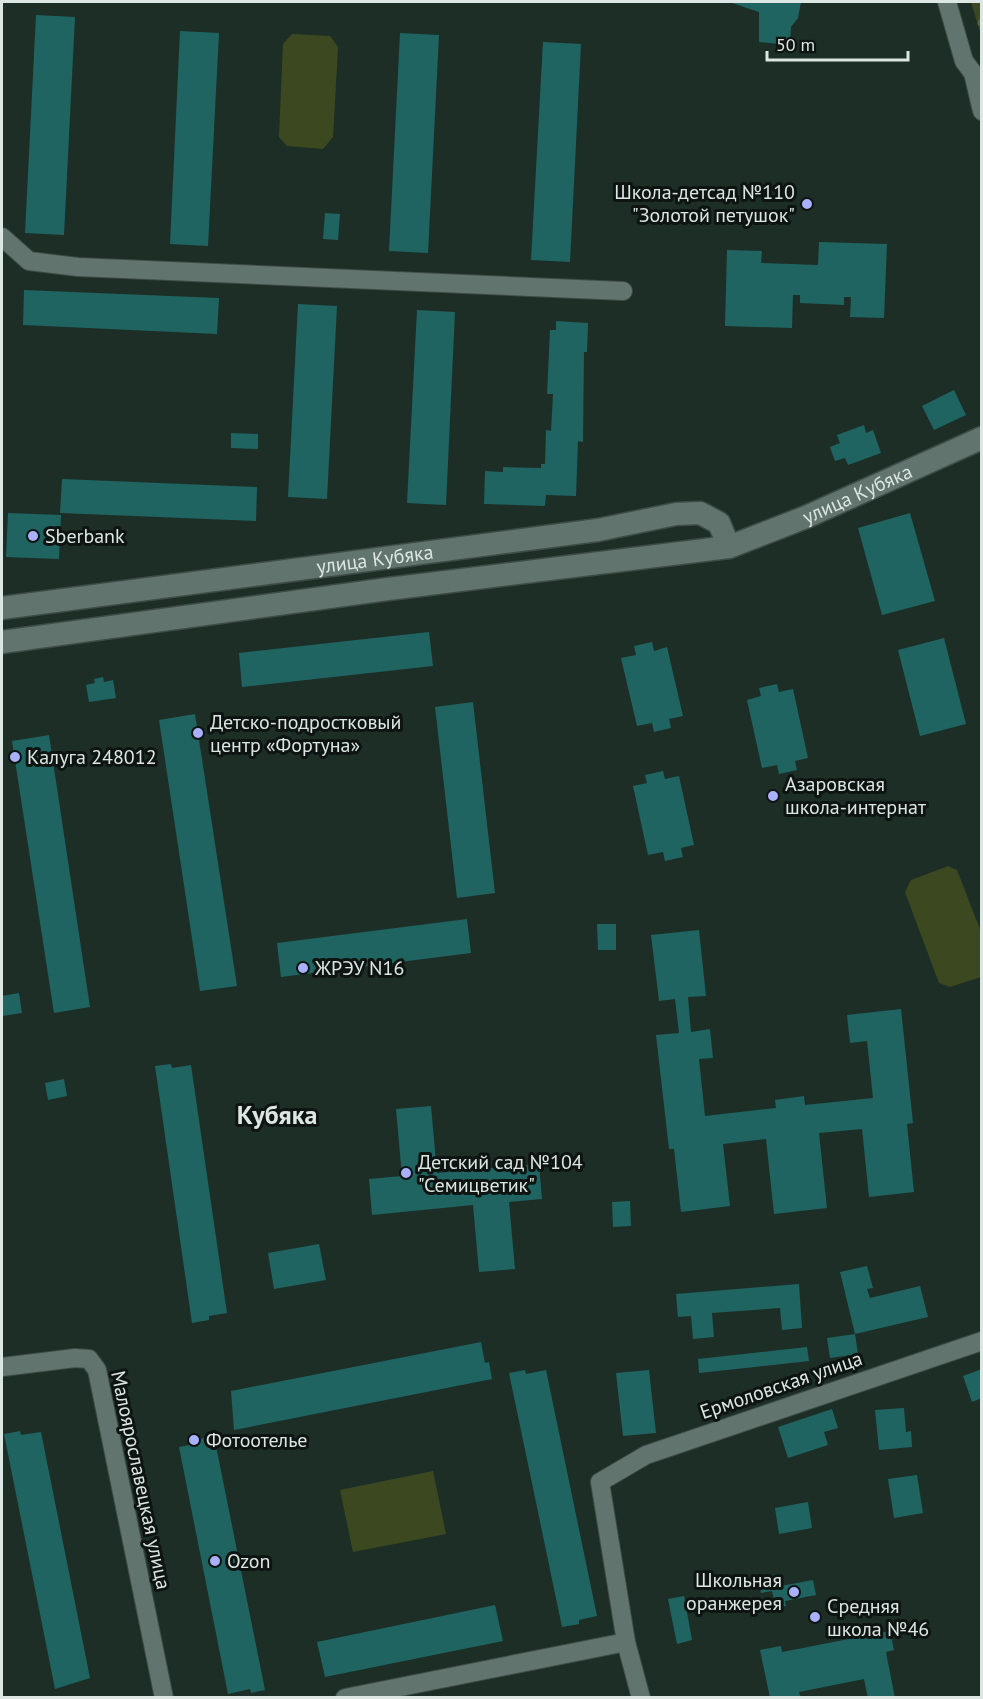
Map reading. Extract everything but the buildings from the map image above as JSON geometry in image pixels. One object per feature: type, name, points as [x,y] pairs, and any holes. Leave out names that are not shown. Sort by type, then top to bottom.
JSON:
[{"type":"street","points":[[947,2],[964,61],[973,73],[981,111]]},
{"type":"street","points":[[2,237],[29,261],[78,267],[623,291]]},
{"type":"street","name":"улица Кубяка","points":[[2,642],[376,590],[729,547],[806,517],[981,438]]},
{"type":"street","name":"улица Кубяка","points":[[2,608],[598,530],[676,514],[700,513],[719,523],[729,547]]},
{"type":"street","name":"Ермоловская улица","points":[[626,1642],[600,1482],[646,1455],[981,1341]]},
{"type":"street","name":"Малоярославецкая улица","points":[[2,1367],[75,1358],[89,1359],[97,1370],[164,1698]]},
{"type":"street","points":[[345,1698],[626,1642],[641,1698]]},
{"type":"green space","points":[[971,2],[981,2],[981,35]]},
{"type":"green space","points":[[292,34],[330,36],[338,47],[333,137],[323,149],[287,146],[279,137],[283,44]]},
{"type":"green space","points":[[948,866],[957,870],[981,932],[981,977],[950,987],[939,983],[905,892],[911,880]]},
{"type":"green space","points":[[433,1471],[446,1534],[353,1552],[340,1490]]},
{"type":"place","name":"Школа-детсад №110 \"Золотой петушок\"","points":[[807,204]]},
{"type":"place","name":"Sberbank","points":[[33,536]]},
{"type":"place","name":"Детско-подростковый центр «Фортуна»","points":[[198,733]]},
{"type":"place","name":"Калуга 248012","points":[[15,757]]},
{"type":"place","name":"Азаровская школа-интернат","points":[[773,796]]},
{"type":"place","name":"ЖРЭУ N16","points":[[303,968]]},
{"type":"place","name":"Детский сад №104 \"Семицветик\"","points":[[406,1173]]},
{"type":"place","name":"Фотоотелье","points":[[194,1440]]},
{"type":"place","name":"Ozon","points":[[215,1561]]},
{"type":"place","name":"Школьная оранжерея","points":[[794,1592]]},
{"type":"place","name":"Средняя школа №46","points":[[815,1617]]},
{"type":"district","name":"Кубяка","points":[[277,1115]]}]
